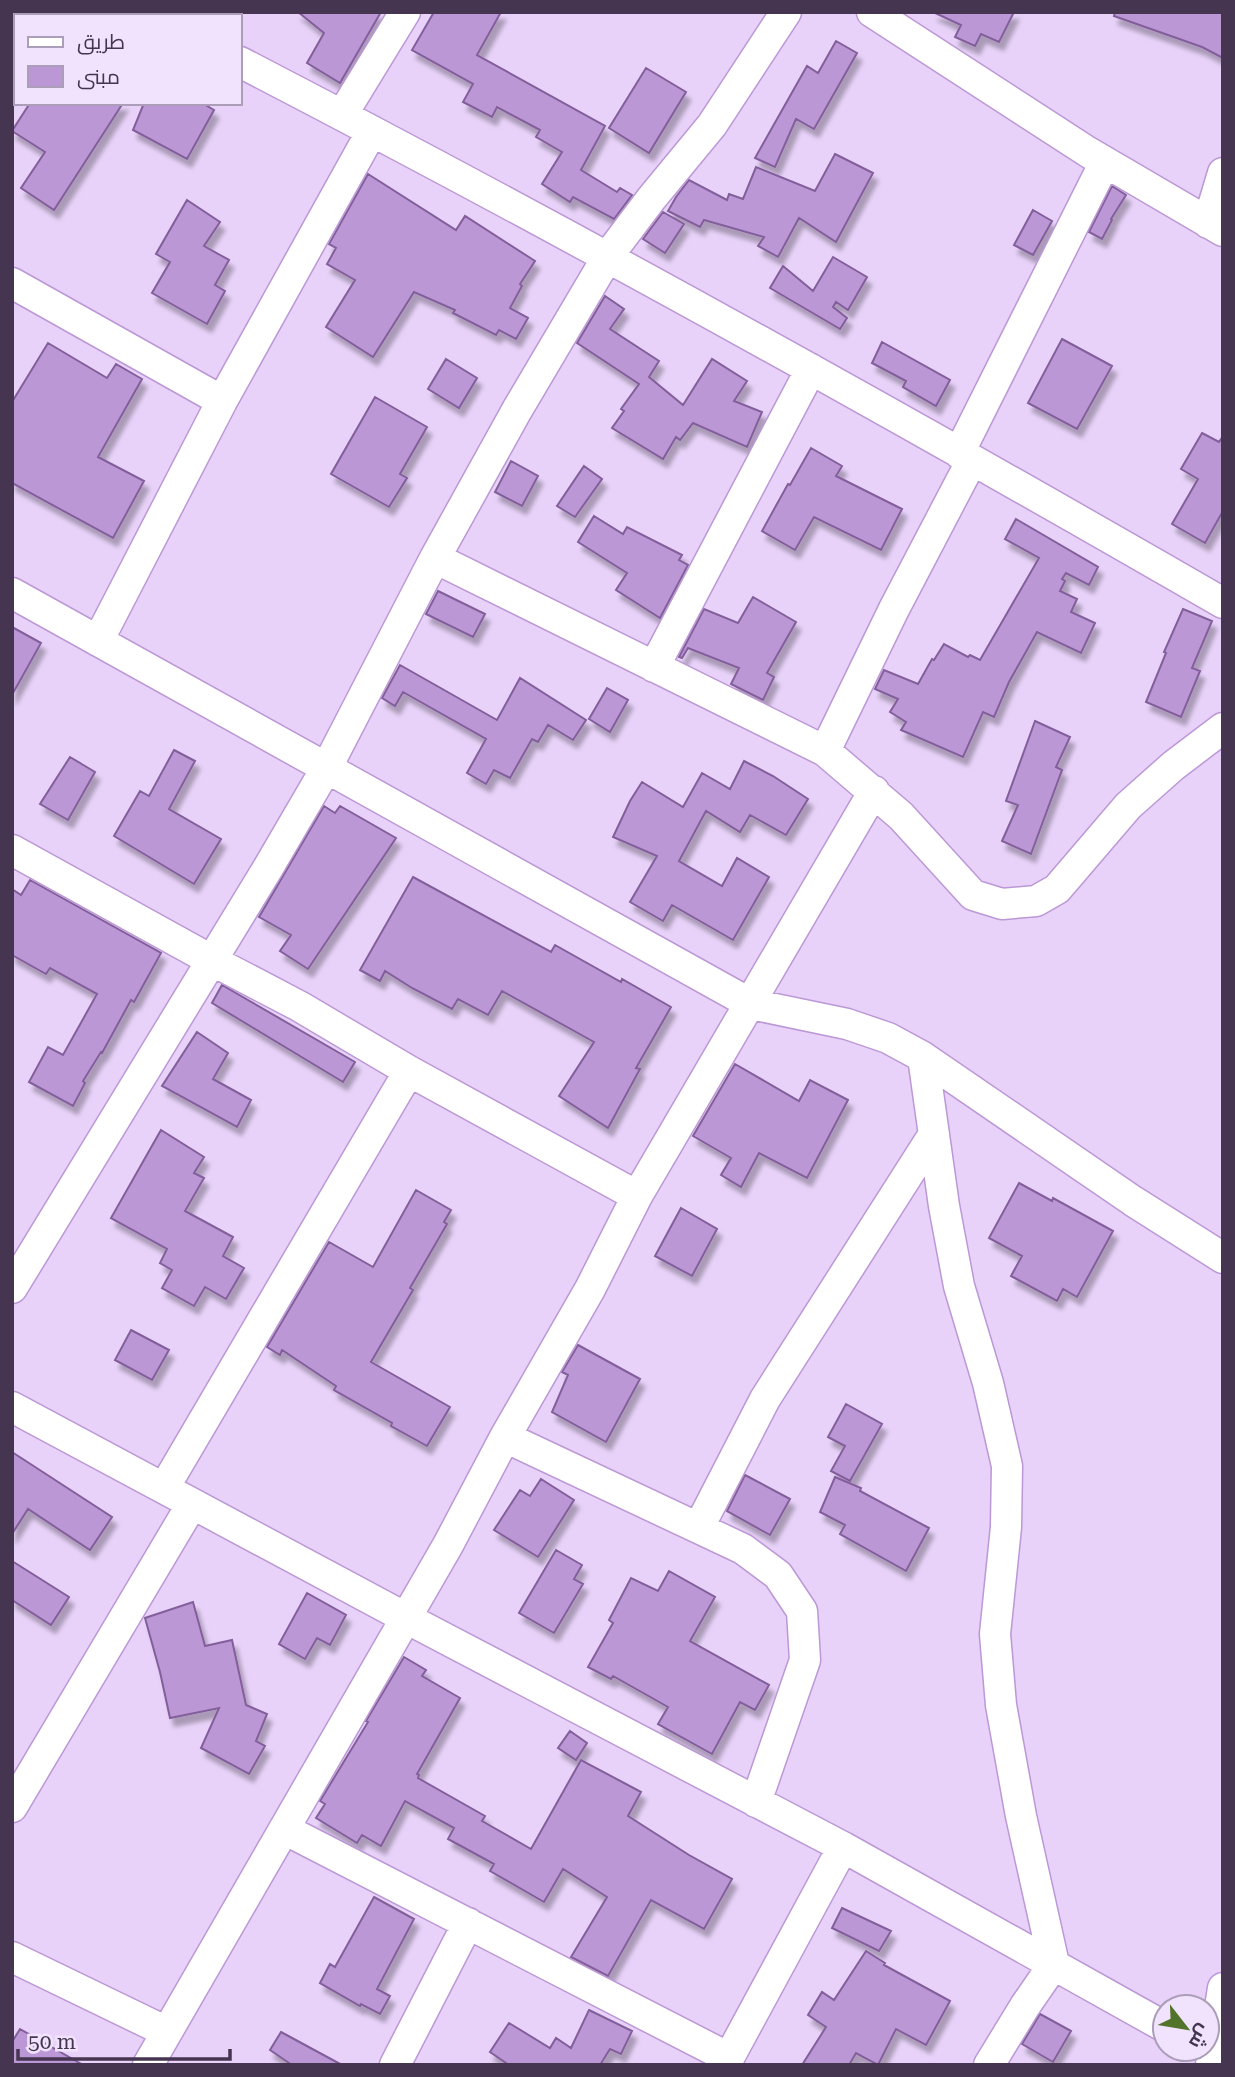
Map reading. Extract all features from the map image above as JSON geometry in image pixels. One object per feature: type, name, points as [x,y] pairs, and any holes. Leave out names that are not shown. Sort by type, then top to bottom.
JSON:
[{"type":"street","points":[[342,115],[405,12]]},
{"type":"street","points":[[12,1288],[327,767],[435,558],[517,410],[608,256],[712,125],[786,12]]},
{"type":"street","points":[[872,12],[1105,163],[1215,227],[1223,173]]},
{"type":"street","points":[[242,63],[608,256],[1223,603]]},
{"type":"street","points":[[98,641],[222,401],[372,131]]},
{"type":"street","points":[[825,751],[1105,163]]},
{"type":"street","points":[[12,283],[222,401]]},
{"type":"street","points":[[654,667],[811,369]]},
{"type":"street","points":[[435,558],[825,751],[874,792],[929,845],[973,895],[1002,904],[1036,901],[1056,889],[1128,806],[1223,727]]},
{"type":"street","points":[[12,593],[751,1004],[847,1024],[888,1038],[923,1057],[1133,1201],[1223,1258]]},
{"type":"street","points":[[148,2065],[406,1618],[590,1289],[637,1196],[874,792]]},
{"type":"street","points":[[12,850],[299,1006],[409,1071],[637,1196]]},
{"type":"street","points":[[923,1057],[944,1206],[959,1286],[988,1383],[1007,1466],[1006,1527],[995,1634],[1001,1704],[1021,1816],[1054,1964],[1024,2006],[989,2065]]},
{"type":"street","points":[[164,1488],[409,1071]]},
{"type":"street","points":[[699,1527],[765,1399],[934,1134]]},
{"type":"street","points":[[12,1407],[406,1618],[843,1847],[1151,2020]]},
{"type":"street","points":[[505,1437],[743,1549],[778,1575],[802,1611],[805,1660],[756,1802]]},
{"type":"street","points":[[12,1807],[192,1504]]},
{"type":"street","points":[[284,1829],[468,1923],[727,2062],[843,1847]]},
{"type":"street","points":[[394,2065],[468,1923]]},
{"type":"street","points":[[12,1957],[167,2032]]},
{"type":"building","points":[[298,12],[381,12],[340,83],[307,63],[324,33]]},
{"type":"building","points":[[434,12],[501,12],[477,55],[605,126],[581,170],[617,192],[620,188],[632,195],[614,219],[573,197],[570,202],[542,184],[562,152],[536,137],[540,130],[497,107],[492,117],[463,102],[473,84],[412,50]]},
{"type":"building","points":[[933,12],[1014,12],[999,42],[981,34],[975,46],[955,37],[961,25]]},
{"type":"building","points":[[1115,12],[1223,12],[1223,58],[1202,47],[1114,16]]},
{"type":"building","points":[[836,41],[857,53],[814,129],[796,119],[775,167],[755,158],[807,66],[818,73]]},
{"type":"building","points":[[646,68],[686,92],[649,153],[609,128]]},
{"type":"building","points":[[29,105],[122,105],[54,210],[21,188],[45,152],[12,131]]},
{"type":"building","points":[[143,105],[205,105],[214,110],[187,159],[133,130]]},
{"type":"building","points":[[835,154],[873,173],[836,242],[799,218],[778,257],[758,246],[764,237],[704,220],[700,227],[668,211],[689,180],[727,200],[729,194],[743,199],[756,167],[815,191]]},
{"type":"building","points":[[368,174],[456,230],[465,216],[535,261],[520,284],[522,286],[510,308],[528,318],[516,339],[499,330],[496,335],[453,313],[455,310],[414,292],[373,357],[326,327],[355,280],[327,264],[336,248],[329,244]]},
{"type":"building","points":[[1112,186],[1126,195],[1102,239],[1089,232]]},
{"type":"building","points":[[187,200],[220,222],[204,246],[229,260],[215,285],[225,291],[207,324],[152,293],[170,262],[156,254]]},
{"type":"building","points":[[1033,210],[1052,221],[1033,255],[1014,245]]},
{"type":"building","points":[[663,212],[684,224],[665,253],[643,239]]},
{"type":"building","points":[[833,257],[867,277],[848,310],[836,302],[833,307],[847,318],[840,329],[770,288],[783,266],[813,291]]},
{"type":"building","points":[[605,296],[624,309],[610,329],[659,361],[649,377],[683,405],[712,359],[747,381],[734,401],[762,412],[747,447],[693,423],[680,440],[676,437],[663,459],[612,428],[624,411],[621,409],[639,384],[577,343]]},
{"type":"building","points":[[1062,339],[1112,366],[1077,429],[1028,403]]},
{"type":"building","points":[[882,342],[950,380],[936,406],[903,387],[906,381],[872,363]]},
{"type":"building","points":[[48,343],[107,378],[116,364],[142,379],[98,457],[144,481],[113,538],[12,483],[12,402]]},
{"type":"building","points":[[446,359],[477,378],[459,408],[428,389]]},
{"type":"building","points":[[375,397],[427,427],[400,474],[407,478],[389,507],[331,474]]},
{"type":"building","points":[[1202,433],[1219,442],[1223,436],[1223,511],[1205,543],[1172,524],[1198,479],[1181,469]]},
{"type":"building","points":[[811,448],[842,466],[836,476],[902,509],[881,550],[814,517],[795,550],[762,531]]},
{"type":"building","points":[[511,461],[538,476],[522,506],[495,492]]},
{"type":"building","points":[[584,466],[602,479],[575,517],[557,506]]},
{"type":"building","points":[[594,516],[623,534],[627,527],[682,555],[679,560],[688,565],[660,618],[616,590],[627,573],[578,542]]},
{"type":"building","points":[[1016,519],[1098,567],[1089,585],[1066,573],[1060,591],[1077,599],[1071,612],[1095,623],[1081,653],[1037,632],[1009,682],[994,717],[983,712],[963,757],[901,730],[906,722],[890,712],[898,699],[875,689],[884,670],[918,684],[944,644],[968,657],[970,655],[980,660],[1039,558],[1005,539]]},
{"type":"building","points":[[438,591],[485,614],[473,637],[426,614]]},
{"type":"building","points":[[753,597],[796,622],[767,673],[774,677],[763,700],[731,684],[739,668],[688,648],[682,658],[679,657],[704,609],[738,623]]},
{"type":"building","points":[[1183,609],[1212,621],[1192,668],[1200,671],[1181,717],[1146,702]]},
{"type":"building","points":[[12,627],[41,643],[12,695]]},
{"type":"building","points":[[400,665],[497,720],[520,678],[586,720],[573,740],[548,725],[538,742],[532,739],[510,778],[494,770],[486,784],[467,773],[486,739],[403,692],[395,706],[382,698]]},
{"type":"building","points":[[607,688],[628,700],[610,732],[589,719]]},
{"type":"building","points":[[1035,721],[1070,737],[1056,767],[1062,770],[1031,854],[1002,841],[1018,805],[1006,801]]},
{"type":"building","points":[[174,750],[195,761],[169,809],[221,839],[194,884],[114,836],[140,791],[149,796]]},
{"type":"building","points":[[70,757],[95,772],[68,820],[40,804]]},
{"type":"building","points":[[744,761],[808,799],[786,835],[750,815],[740,832],[706,811],[679,861],[722,886],[737,858],[769,877],[733,940],[672,905],[663,921],[630,902],[657,856],[613,837],[642,782],[683,807],[702,773],[730,789]]},
{"type":"building","points":[[324,806],[335,813],[340,806],[396,838],[308,969],[280,951],[291,935],[259,917]]},
{"type":"building","points":[[413,877],[551,952],[555,945],[671,1007],[636,1068],[640,1069],[608,1128],[559,1096],[594,1042],[502,991],[488,1015],[458,999],[452,1009],[385,971],[380,981],[360,970]]},
{"type":"building","points":[[30,880],[161,953],[134,1002],[131,1000],[83,1081],[85,1083],[73,1106],[29,1082],[48,1047],[63,1055],[97,994],[50,968],[46,974],[12,955],[12,889],[21,895]]},
{"type":"building","points":[[222,985],[355,1062],[343,1082],[212,1003]]},
{"type":"building","points":[[197,1032],[228,1053],[213,1079],[251,1100],[237,1127],[162,1086]]},
{"type":"building","points":[[735,1064],[799,1101],[810,1080],[848,1100],[807,1178],[759,1153],[741,1187],[721,1175],[731,1158],[693,1136]]},
{"type":"building","points":[[161,1130],[204,1157],[194,1173],[204,1178],[185,1211],[233,1237],[223,1256],[244,1268],[226,1299],[205,1287],[194,1306],[162,1288],[172,1270],[160,1263],[167,1249],[111,1218]]},
{"type":"building","points":[[1019,1183],[1052,1201],[1053,1198],[1113,1231],[1077,1297],[1063,1289],[1057,1301],[1011,1276],[1022,1256],[989,1238]]},
{"type":"building","points":[[416,1190],[451,1210],[444,1222],[447,1224],[410,1288],[413,1290],[371,1362],[450,1407],[427,1446],[334,1390],[336,1386],[282,1350],[280,1355],[267,1347],[329,1242],[373,1267]]},
{"type":"building","points":[[681,1208],[717,1229],[692,1276],[655,1256]]},
{"type":"building","points":[[131,1330],[169,1350],[152,1380],[115,1360]]},
{"type":"building","points":[[578,1345],[640,1379],[606,1442],[552,1412],[568,1375],[562,1372]]},
{"type":"building","points":[[846,1404],[882,1424],[850,1481],[831,1471],[845,1446],[828,1437]]},
{"type":"building","points":[[12,1452],[112,1517],[90,1550],[28,1509],[12,1534]]},
{"type":"building","points":[[745,1475],[790,1499],[770,1535],[727,1511]]},
{"type":"building","points":[[835,1477],[861,1488],[860,1491],[929,1528],[906,1571],[840,1534],[845,1525],[820,1512]]},
{"type":"building","points":[[541,1479],[574,1500],[538,1557],[494,1530],[520,1490],[530,1496]]},
{"type":"building","points":[[556,1550],[582,1565],[574,1579],[583,1584],[554,1633],[519,1613]]},
{"type":"building","points":[[12,1561],[69,1597],[51,1625],[12,1600]]},
{"type":"building","points":[[669,1571],[715,1597],[690,1641],[769,1685],[755,1710],[740,1702],[712,1754],[658,1724],[668,1707],[613,1676],[611,1679],[588,1667],[613,1623],[609,1620],[631,1578],[658,1591]]},
{"type":"building","points":[[307,1593],[346,1615],[330,1645],[317,1638],[305,1659],[279,1644]]},
{"type":"building","points":[[193,1602],[205,1646],[232,1640],[246,1705],[267,1714],[256,1741],[265,1746],[249,1774],[201,1748],[219,1708],[170,1718],[145,1618]]},
{"type":"building","points":[[404,1657],[426,1670],[422,1676],[460,1698],[417,1774],[418,1778],[485,1816],[482,1821],[531,1849],[581,1760],[641,1792],[628,1816],[732,1879],[704,1929],[651,1900],[608,1976],[571,1957],[607,1897],[563,1869],[544,1902],[490,1871],[494,1864],[448,1839],[454,1828],[405,1801],[381,1846],[362,1835],[357,1843],[316,1818],[325,1804],[320,1801]]},
{"type":"building","points":[[570,1731],[587,1743],[576,1760],[558,1748]]},
{"type":"building","points":[[374,1897],[414,1919],[377,1989],[390,1996],[380,2014],[320,1983],[330,1964],[335,1967]]},
{"type":"building","points":[[842,1908],[891,1931],[879,1951],[832,1928]]},
{"type":"building","points":[[866,1951],[885,1963],[884,1965],[950,2001],[926,2045],[896,2029],[878,2065],[856,2053],[849,2065],[802,2065],[826,2027],[808,2015],[822,1992],[834,2000]]},
{"type":"building","points":[[589,2010],[632,2031],[621,2054],[610,2049],[600,2065],[509,2065],[490,2052],[509,2023],[550,2048],[556,2038],[571,2048]]},
{"type":"building","points":[[1040,2014],[1071,2031],[1053,2062],[1022,2044]]},
{"type":"building","points":[[20,2029],[83,2065],[12,2065],[12,2042]]},
{"type":"building","points":[[281,2032],[342,2065],[292,2065],[270,2050]]}]
